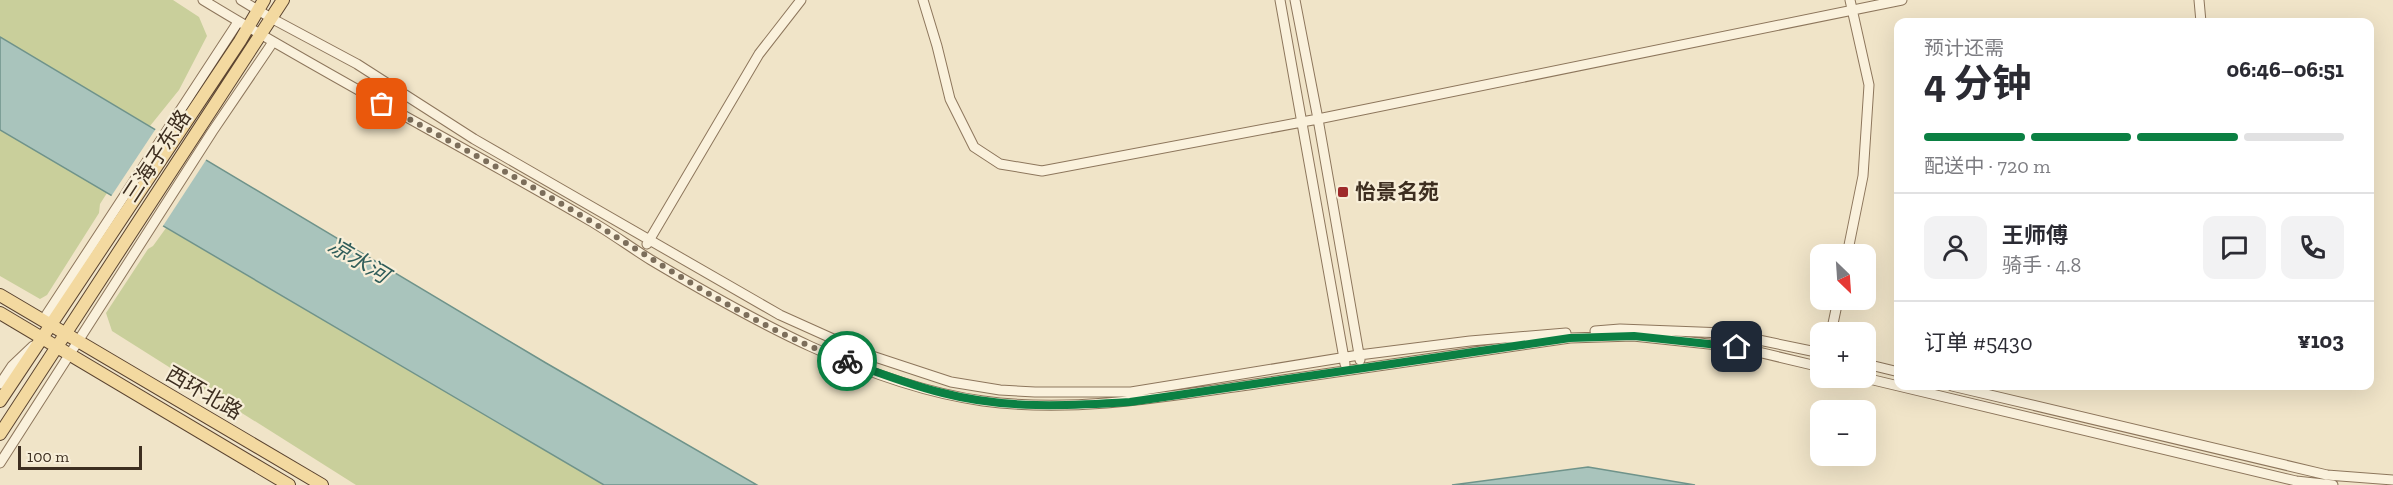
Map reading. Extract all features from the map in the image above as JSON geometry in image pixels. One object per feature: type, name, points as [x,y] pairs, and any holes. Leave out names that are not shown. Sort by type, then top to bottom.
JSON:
[{"type":"main road","name":"三海子东路","points":[[0,434],[188,145],[205,135],[260,35],[283,0]]},
{"type":"main road","name":"三海子东路","points":[[0,401],[41,338],[47,322],[99,250],[117,213],[176,136],[178,118],[243,25],[261,5]]},
{"type":"main road","name":"西环北路","points":[[0,295],[322,485]]},
{"type":"main road","name":"西环北路","points":[[0,313],[289,485]]},
{"type":"street","points":[[203,0],[260,35],[591,221],[642,254],[775,329],[833,356],[908,384],[945,394],[983,401],[1034,405],[1130,402],[1570,338],[1634,336],[1737,347],[1810,364]]},
{"type":"street","points":[[241,0],[261,5],[271,18],[357,64],[474,139],[780,315],[869,355],[951,382],[1000,390],[1035,392],[1131,392],[1359,355],[1470,341],[1620,330],[1725,333],[1810,351]]},
{"type":"street","points":[[642,254],[759,54],[801,0]]},
{"type":"street","points":[[923,0],[950,99],[974,147],[1000,164],[1042,171],[1318,119],[1851,4],[1902,0]]},
{"type":"street","points":[[1280,0],[1347,371]]},
{"type":"street","points":[[1294,0],[1318,119],[1361,368]]},
{"type":"street","points":[[2199,0],[2201,18]]},
{"type":"street","points":[[1849,244],[1863,176],[1869,85],[1851,4]]},
{"type":"street","points":[[0,463],[126,266],[205,135],[273,42]]},
{"type":"street","points":[[47,322],[104,224],[117,213],[178,118]]},
{"type":"street","points":[[99,250],[104,224]]},
{"type":"street","points":[[126,266],[127,238]]},
{"type":"street","points":[[0,384],[12,366],[41,338]]},
{"type":"street","points":[[1876,366],[1894,371]]},
{"type":"street","points":[[1876,381],[1894,385]]},
{"type":"street","points":[[1915,390],[2296,482],[2332,485]]},
{"type":"street","points":[[1969,390],[2327,475],[2393,480]]},
{"type":"street","points":[[2205,460],[2207,446]]},
{"type":"green space","points":[[0,0],[173,0],[199,17],[207,36],[179,90],[150,126],[0,37]]},
{"type":"green space","points":[[0,130],[107,193],[100,204],[99,213],[47,295],[40,299],[0,276]]},
{"type":"green space","points":[[166,228],[604,485],[356,485],[112,331],[106,313],[148,249],[153,246]]},
{"type":"water","name":"凉水河","points":[[0,37],[546,363],[757,485],[604,485],[0,130]]},
{"type":"water","points":[[1588,467],[1695,485],[1452,485]]},
{"type":"pier","points":[[157,127],[208,157],[161,229],[110,198]]},
{"type":"way so far","points":[[382,104],[591,221],[647,258],[775,329],[847,361]]},
{"type":"place","name":"怡景名苑","points":[[1343,192]]},
{"type":"route","points":[[847,361],[908,384],[983,401],[1034,405],[1091,405],[1130,402],[1570,338],[1634,336],[1737,347]]}]
